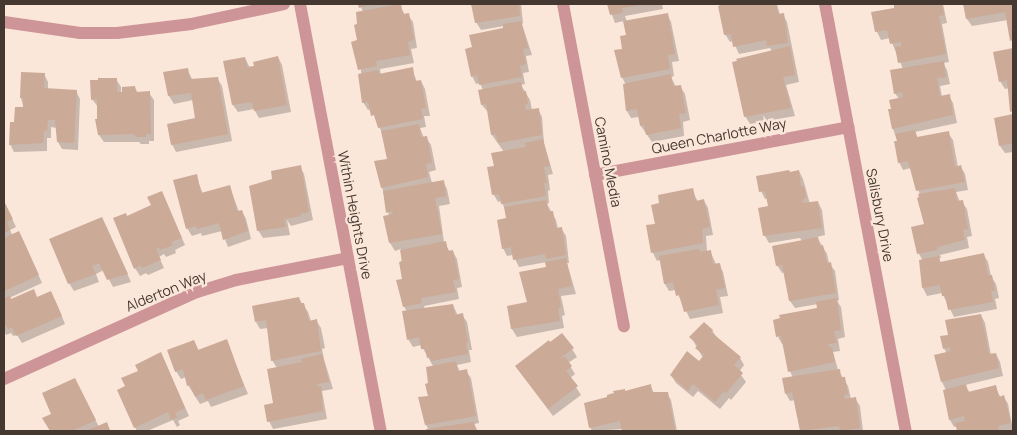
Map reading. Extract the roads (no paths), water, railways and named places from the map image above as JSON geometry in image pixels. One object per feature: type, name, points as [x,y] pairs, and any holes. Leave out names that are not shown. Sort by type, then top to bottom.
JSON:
[{"type":"street","points":[[4,22],[80,33],[117,33],[181,25],[284,4]]},
{"type":"street","name":"Within Heights Drive","points":[[300,4],[381,431]]},
{"type":"street","name":"Camino Media","points":[[563,4],[624,326]]},
{"type":"street","name":"Salisbury Drive","points":[[825,4],[906,431]]},
{"type":"street","name":"Queen Charlotte Way","points":[[595,175],[848,127]]},
{"type":"street","name":"Alderton Way","points":[[4,379],[197,292],[236,280],[348,258]]}]
